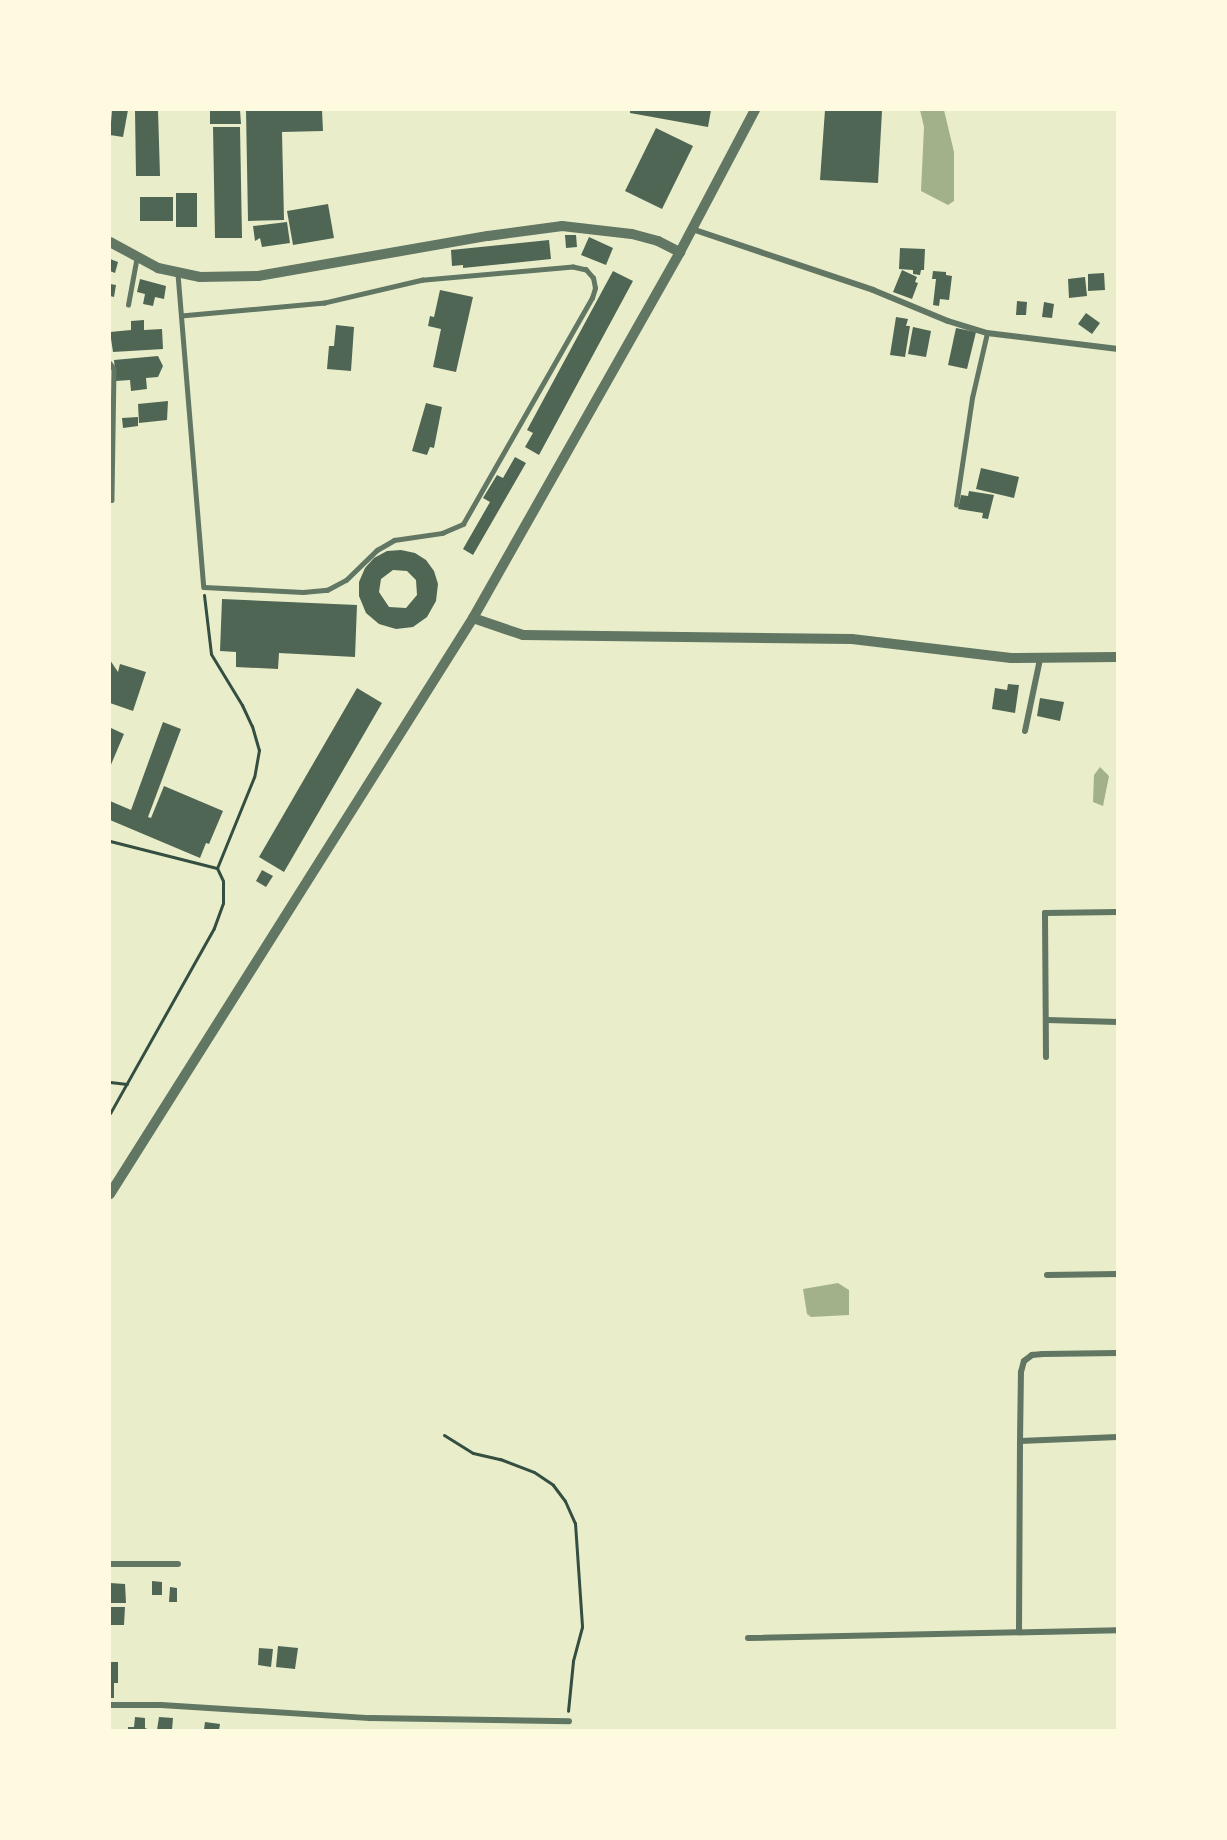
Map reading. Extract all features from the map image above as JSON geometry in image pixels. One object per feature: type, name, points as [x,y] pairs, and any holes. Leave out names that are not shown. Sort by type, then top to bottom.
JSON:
[{"type":"street","points":[[110,1194],[473,618],[680,252],[755,110]]},
{"type":"street","points":[[110,242],[158,268],[178,274],[258,276],[488,236],[562,226],[632,234],[658,241],[680,252]]},
{"type":"street","points":[[692,229],[873,290],[948,321],[987,333],[1118,350]]},
{"type":"street","points":[[473,618],[523,635],[852,639],[1040,659],[1118,657]]},
{"type":"street","points":[[1025,731],[1040,659]]},
{"type":"street","points":[[1046,1057],[1045,913],[1118,912]]},
{"type":"street","points":[[1047,1020],[1118,1022]]},
{"type":"street","points":[[1047,1275],[1118,1274]]},
{"type":"street","points":[[1019,1631],[1021,1372],[1028,1358],[1043,1354],[1118,1353]]},
{"type":"street","points":[[1020,1441],[1118,1437]]},
{"type":"street","points":[[110,1564],[178,1564]]},
{"type":"street","points":[[748,1638],[1118,1630]]},
{"type":"street","points":[[110,1705],[161,1705],[370,1718],[569,1721]]},
{"type":"lane","points":[[128,305],[137,256]]},
{"type":"lane","points":[[178,274],[204,587],[303,592],[327,590],[346,580],[377,550],[394,540],[442,533],[463,524],[592,298],[595,288],[593,278],[586,270],[573,267],[423,279],[324,303],[182,316]]},
{"type":"lane","points":[[956,505],[972,398],[987,333]]},
{"type":"lane","points":[[110,363],[114,369],[112,500]]},
{"type":"path","points":[[110,1113],[222,911],[223,881],[217,868],[254,777],[259,750],[252,726],[242,705],[211,654],[207,635],[204,587]]},
{"type":"path","points":[[110,841],[217,868]]},
{"type":"path","points":[[110,1082],[127,1084]]},
{"type":"path","points":[[444,1435],[472,1453],[500,1459],[534,1472],[553,1485],[565,1501],[575,1523],[578,1596],[582,1627],[567,1701],[569,1721]]},
{"type":"shaded area","points":[[920,110],[944,110],[954,152],[954,201],[948,205],[921,191],[924,127]]},
{"type":"shaded area","points":[[1100,767],[1109,776],[1103,806],[1093,802],[1094,775]]},
{"type":"shaded area","points":[[838,1283],[849,1290],[849,1315],[811,1317],[807,1314],[803,1289]]},
{"type":"building","points":[[112,110],[128,110],[123,137],[110,135]]},
{"type":"building","points":[[135,110],[158,110],[160,176],[136,176]]},
{"type":"building","points":[[210,110],[240,110],[241,124],[210,124]]},
{"type":"building","points":[[246,110],[322,110],[323,131],[282,132],[284,220],[248,221]]},
{"type":"building","points":[[630,110],[711,110],[708,127],[630,113]]},
{"type":"building","points":[[825,110],[882,111],[878,183],[820,180]]},
{"type":"building","points":[[213,127],[240,127],[242,238],[215,238]]},
{"type":"building","points":[[656,128],[693,146],[662,209],[625,191]]},
{"type":"building","points":[[176,193],[197,193],[197,227],[176,227]]},
{"type":"building","points":[[140,197],[173,197],[173,221],[140,221]]},
{"type":"building","points":[[328,204],[334,238],[293,245],[287,211]]},
{"type":"building","points":[[287,222],[290,243],[262,247],[260,238],[255,241],[253,226]]},
{"type":"building","points":[[565,235],[576,235],[577,247],[566,248]]},
{"type":"building","points":[[589,237],[613,248],[606,265],[581,255]]},
{"type":"building","points":[[549,240],[551,259],[463,268],[463,265],[452,266],[451,250]]},
{"type":"building","points":[[900,248],[925,249],[924,270],[921,270],[920,275],[913,274],[913,270],[899,269]]},
{"type":"building","points":[[110,259],[118,262],[115,273],[110,271]]},
{"type":"building","points":[[902,270],[917,277],[915,282],[918,283],[912,299],[893,292]]},
{"type":"building","points":[[613,271],[633,281],[539,455],[525,447],[533,433],[527,430]]},
{"type":"building","points":[[933,271],[946,272],[946,275],[952,276],[949,300],[940,299],[939,306],[933,305],[936,279],[932,279]]},
{"type":"building","points":[[1104,273],[1105,290],[1088,291],[1088,274]]},
{"type":"building","points":[[1085,277],[1087,296],[1069,298],[1068,279]]},
{"type":"building","points":[[140,279],[166,286],[164,299],[155,297],[153,306],[143,304],[145,294],[137,292]]},
{"type":"building","points":[[110,284],[116,285],[114,297],[110,296]]},
{"type":"building","points":[[440,290],[473,297],[456,372],[433,367],[441,329],[428,326],[430,316],[434,317]]},
{"type":"building","points":[[1017,301],[1027,302],[1026,315],[1016,315]]},
{"type":"building","points":[[1044,302],[1054,304],[1052,318],[1042,317]]},
{"type":"building","points":[[1086,313],[1100,323],[1092,334],[1078,324]]},
{"type":"building","points":[[896,317],[908,319],[906,326],[910,326],[905,357],[890,355]]},
{"type":"building","points":[[144,320],[144,330],[162,329],[163,349],[113,352],[110,332],[131,330],[131,321]]},
{"type":"building","points":[[336,325],[354,327],[351,371],[327,369],[329,346],[334,346]]},
{"type":"building","points":[[913,327],[931,331],[926,357],[908,354]]},
{"type":"building","points":[[956,328],[976,332],[967,369],[948,365]]},
{"type":"building","points":[[158,356],[163,366],[158,377],[146,378],[147,389],[131,391],[130,380],[116,381],[114,360]]},
{"type":"building","points":[[168,401],[167,420],[139,423],[138,404]]},
{"type":"building","points":[[426,403],[442,407],[434,448],[430,447],[427,455],[412,451]]},
{"type":"building","points":[[138,417],[138,426],[123,428],[122,418]]},
{"type":"building","points":[[515,457],[526,463],[473,555],[463,549],[490,502],[483,498],[497,475],[503,478]]},
{"type":"building","points":[[981,468],[1019,477],[1014,498],[976,489]]},
{"type":"building","points":[[969,491],[994,495],[988,519],[982,518],[983,513],[958,509],[961,495],[968,496]]},
{"type":"building","points":[[401,550],[415,553],[426,560],[434,571],[438,584],[436,601],[427,617],[413,627],[396,629],[379,624],[366,613],[359,596],[359,582],[365,568],[374,558],[387,551]],"holes":[[[393,570],[407,571],[416,580],[417,595],[406,608],[389,607],[379,592],[381,579]]]},
{"type":"building","points":[[222,599],[357,605],[355,657],[279,653],[278,669],[236,667],[236,652],[220,651]]},
{"type":"building","points":[[110,660],[118,672],[120,664],[146,672],[133,711],[110,703]]},
{"type":"building","points":[[1008,684],[1019,685],[1015,713],[992,709],[995,688],[1007,690]]},
{"type":"building","points":[[357,688],[382,703],[284,872],[259,857]]},
{"type":"building","points":[[1040,698],[1064,702],[1060,721],[1037,716]]},
{"type":"building","points":[[163,722],[181,729],[148,817],[151,818],[164,786],[223,811],[209,844],[206,843],[200,858],[110,820],[110,801],[131,810]]},
{"type":"building","points":[[111,728],[124,734],[110,767],[110,731]]},
{"type":"building","points":[[262,870],[273,876],[266,887],[256,881]]},
{"type":"building","points":[[152,1581],[162,1582],[162,1595],[152,1595]]},
{"type":"building","points":[[110,1583],[125,1584],[126,1603],[110,1603]]},
{"type":"building","points":[[170,1587],[177,1588],[177,1602],[169,1602]]},
{"type":"building","points":[[110,1607],[125,1607],[124,1625],[110,1625]]},
{"type":"building","points":[[278,1646],[298,1648],[295,1669],[276,1667]]},
{"type":"building","points":[[259,1648],[273,1649],[271,1667],[258,1665]]},
{"type":"building","points":[[110,1662],[118,1662],[118,1683],[114,1683],[114,1698],[110,1698]]},
{"type":"building","points":[[135,1717],[145,1718],[145,1728],[150,1730],[128,1730],[128,1727],[134,1727]]},
{"type":"building","points":[[159,1717],[173,1718],[172,1730],[157,1730]]},
{"type":"building","points":[[205,1722],[220,1724],[219,1730],[204,1730]]}]
